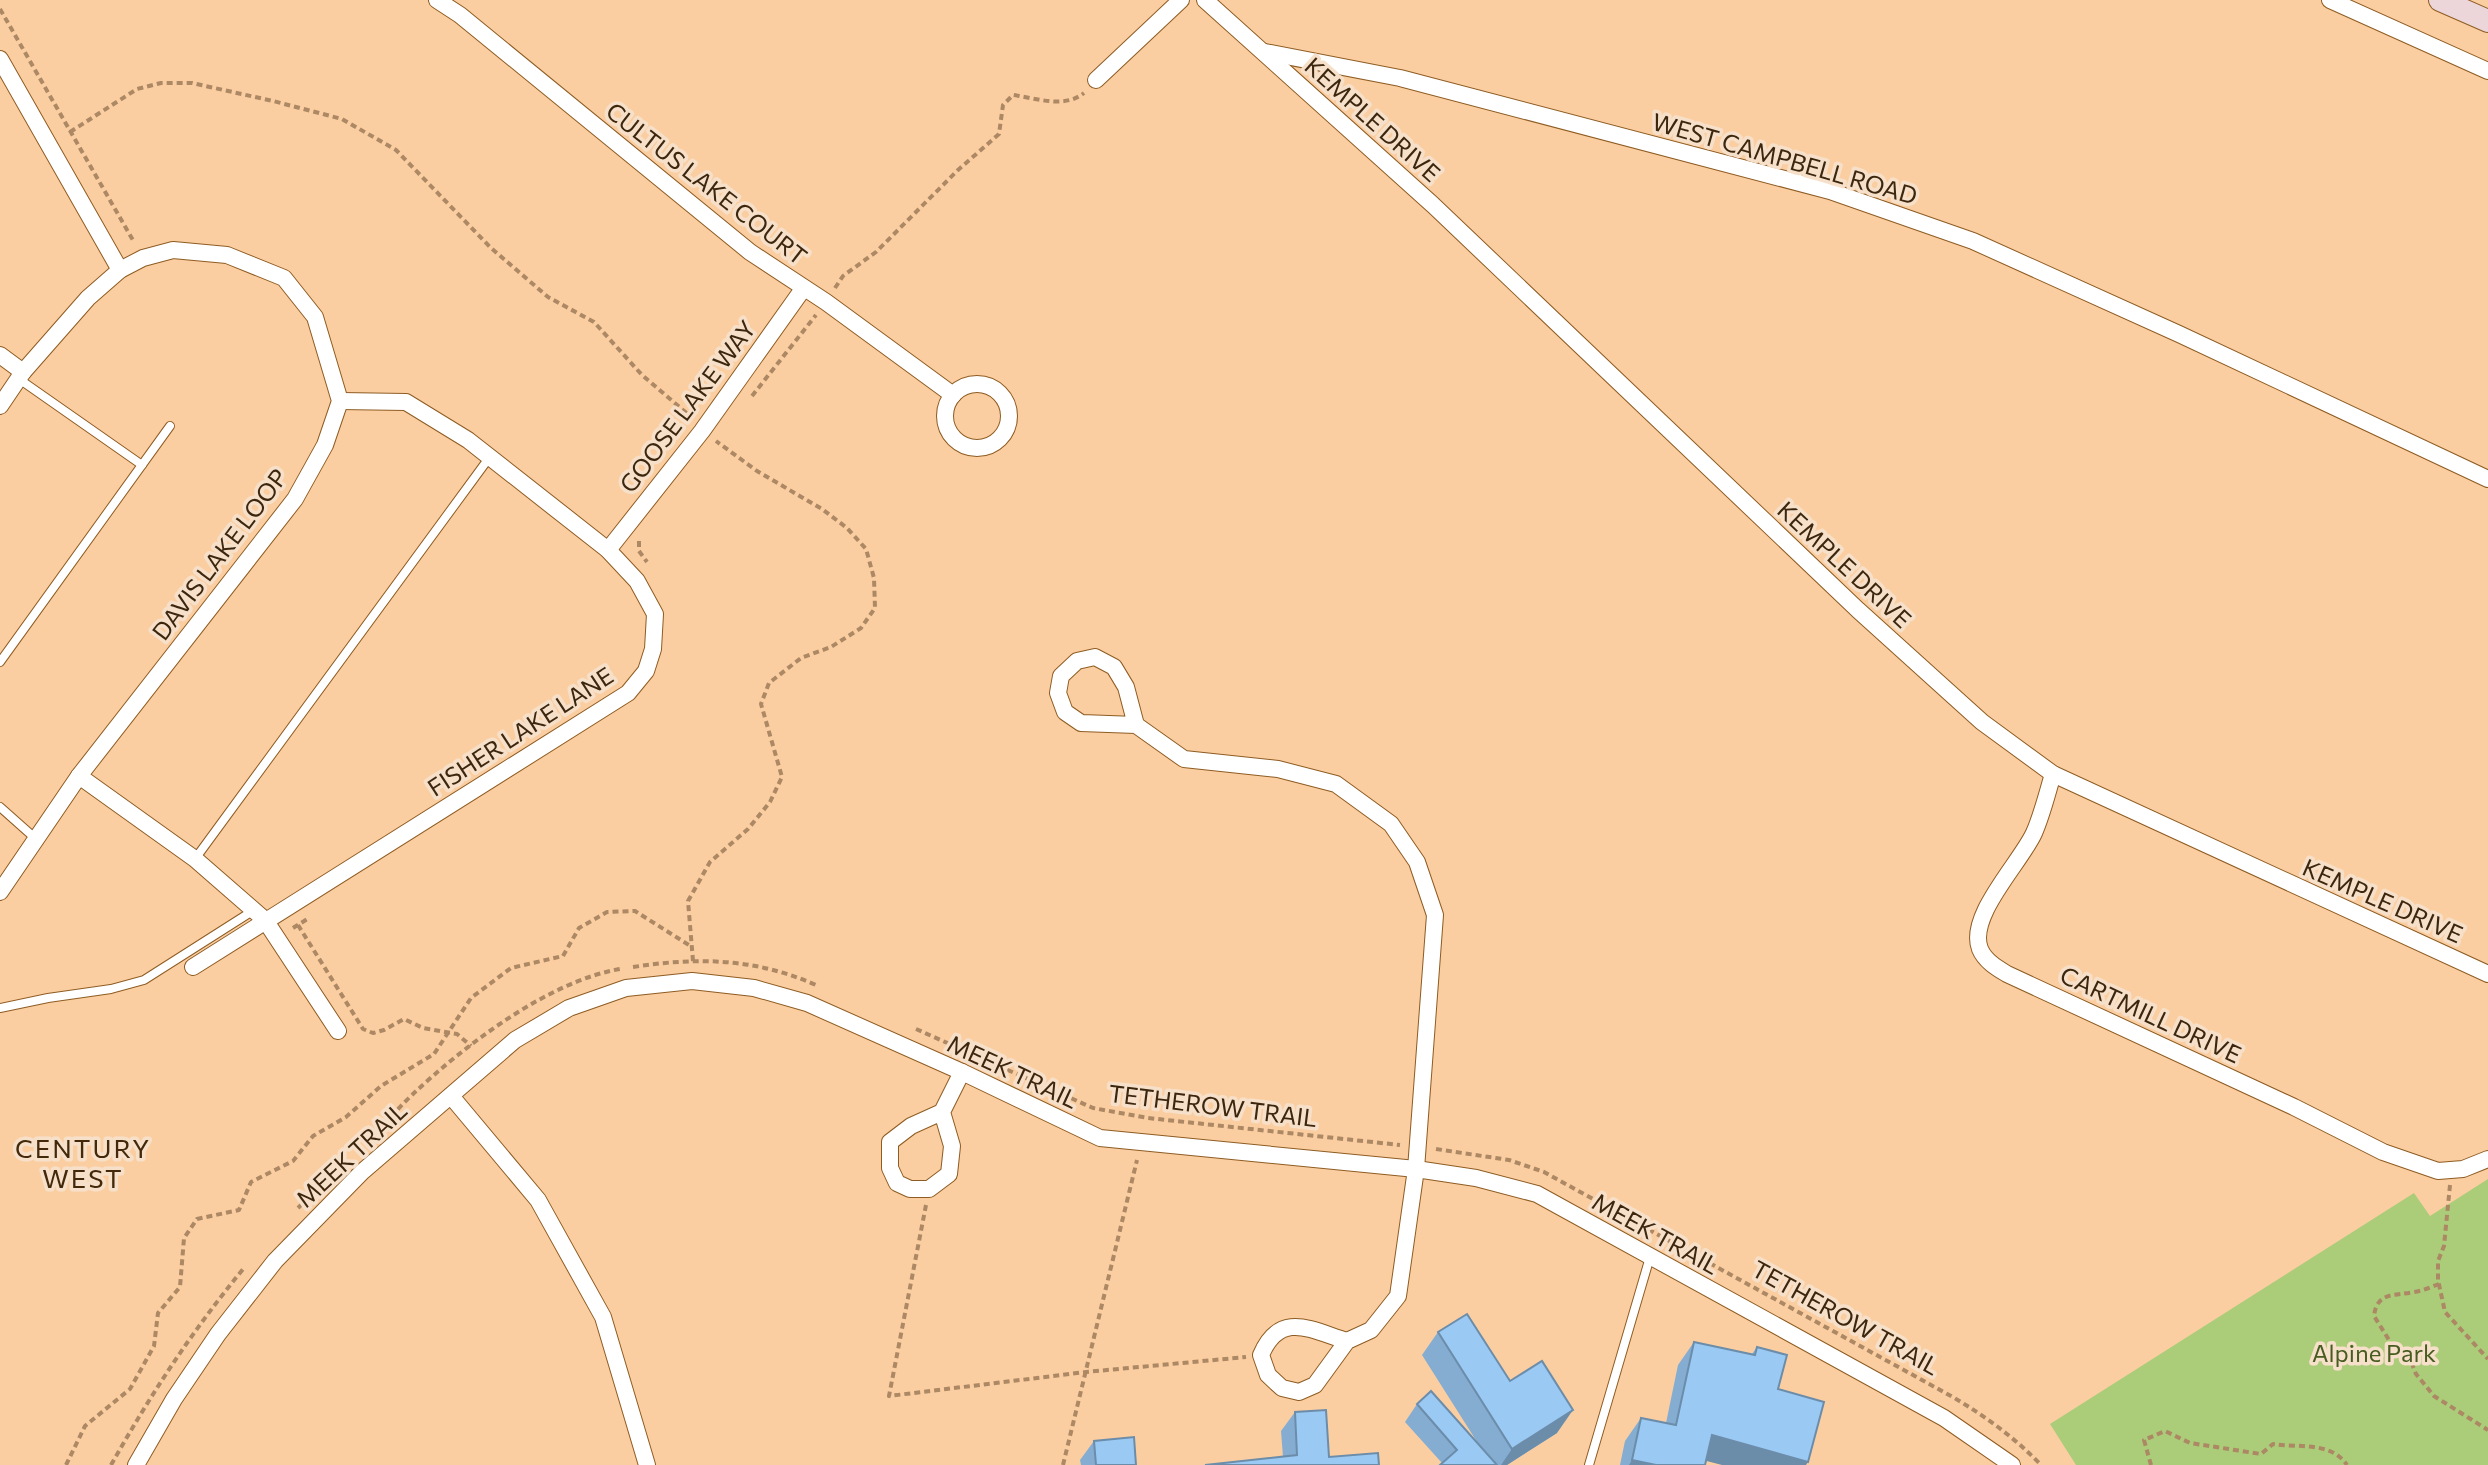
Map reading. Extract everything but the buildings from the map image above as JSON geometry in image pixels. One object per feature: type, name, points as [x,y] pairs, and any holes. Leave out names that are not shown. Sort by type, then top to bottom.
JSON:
[{"type":"main road","points":[[2440,0],[2488,21]]},
{"type":"street","name":"CULTUS LAKE COURT","points":[[437,0],[460,15],[750,252],[826,302],[953,395]]},
{"type":"street","points":[[1096,80],[1181,0]]},
{"type":"street","name":"KEMPLE DRIVE","points":[[1205,0],[1444,216],[1858,610],[1982,722],[2053,774],[2488,974]]},
{"type":"street","points":[[2330,0],[2488,71]]},
{"type":"street","name":"WEST CAMPBELL ROAD","points":[[1264,52],[1400,78],[1830,191],[1973,241],[2488,479]]},
{"type":"street","points":[[0,59],[120,270]]},
{"type":"street","points":[[0,406],[21,376],[88,298],[120,270],[143,258],[173,250],[227,255],[284,278],[315,317],[340,401]]},
{"type":"street","name":"GOOSE LAKE WAY","points":[[608,550],[702,431],[803,289]]},
{"type":"street","points":[[0,355],[21,376]]},
{"type":"street","points":[[969,385],[988,386],[996,390],[1003,397],[1009,415],[1005,433],[990,446],[981,448],[972,448],[955,439],[949,431],[945,413],[953,395],[969,385]]},
{"type":"street","name":"FISHER LAKE LANE","points":[[193,967],[260,915],[628,693],[646,671],[653,649],[655,614],[637,581],[608,550],[468,440],[406,402],[340,401]]},
{"type":"street","name":"DAVIS LAKE LOOP","points":[[0,892],[79,776],[295,499],[325,445],[340,401]]},
{"type":"street","points":[[1136,725],[1126,687],[1114,667],[1095,657],[1077,661],[1061,676],[1058,693],[1065,712],[1081,723],[1136,725],[1184,759],[1278,769],[1336,784],[1391,824],[1417,862],[1435,915],[1416,1169],[1398,1296],[1371,1330],[1347,1341],[1315,1385],[1299,1392],[1282,1388],[1268,1375],[1261,1355],[1268,1339],[1283,1328],[1301,1327],[1347,1341]]},
{"type":"street","name":"CARTMILL DRIVE","points":[[2053,774],[2034,833],[1997,888],[1977,934],[1981,950],[1992,965],[2383,1152],[2438,1171],[2463,1169],[2488,1159]]},
{"type":"street","points":[[79,776],[195,859],[260,915],[338,1031]]},
{"type":"street","name":"MEEK TRAIL","points":[[136,1465],[174,1399],[218,1334],[275,1261],[362,1172],[515,1040],[569,1008],[626,988],[692,981],[754,988],[807,1003],[1100,1138],[1416,1169],[1476,1178],[1537,1194],[1944,1418],[2012,1465]]},
{"type":"street","points":[[942,1112],[952,1146],[949,1174],[929,1189],[910,1189],[897,1183],[890,1168],[890,1142],[911,1126],[942,1112],[962,1072]]},
{"type":"street","points":[[451,1096],[538,1200],[603,1317],[647,1465]]},
{"type":"lane","points":[[21,376],[142,465]]},
{"type":"lane","points":[[0,662],[170,426]]},
{"type":"lane","points":[[195,859],[489,458]]},
{"type":"lane","points":[[0,807],[37,840]]},
{"type":"lane","name":"FISHER LAKE LANE","points":[[0,1008],[111,989],[144,980],[260,915]]},
{"type":"lane","points":[[1589,1465],[1650,1257]]},
{"type":"path","points":[[0,9],[143,258]]},
{"type":"path","points":[[744,406],[843,276],[876,252],[958,170],[999,134],[1003,105],[1013,95],[1069,102],[1089,89],[1096,80]]},
{"type":"path","points":[[70,132],[137,89],[161,83],[192,83],[342,119],[396,150],[491,248],[548,297],[594,322],[642,375],[687,410],[702,431],[757,471],[812,502],[847,528],[866,549],[874,578],[875,608],[861,628],[831,647],[801,658],[769,683],[761,704],[782,777],[770,802],[748,829],[710,862],[688,901],[693,961]]},
{"type":"path","points":[[644,529],[638,541],[639,551],[652,571]]},
{"type":"path","points":[[66,1465],[85,1426],[130,1389],[154,1346],[158,1313],[180,1287],[184,1238],[197,1219],[239,1210],[251,1182],[293,1161],[313,1136],[346,1117],[381,1086],[434,1054],[471,998],[511,968],[563,956],[579,928],[607,912],[635,911],[692,947]]},
{"type":"path","points":[[277,938],[310,917]]},
{"type":"path","points":[[298,925],[363,1029],[373,1033],[404,1019],[423,1028],[457,1034],[471,1046]]},
{"type":"path","points":[[363,1145],[410,1096],[471,1046],[524,1008],[573,982],[615,970],[675,961],[720,961],[785,971],[827,990]]},
{"type":"path","name":"TETHEROW TRAIL","points":[[911,1027],[1093,1108],[1148,1118],[1418,1146],[1509,1160],[1544,1172],[1951,1396],[1989,1419],[2041,1465]]},
{"type":"path","points":[[1063,1465],[1141,1142]]},
{"type":"path","points":[[2450,1170],[2444,1246],[2438,1261],[2439,1284],[2445,1312],[2488,1359]]},
{"type":"path","points":[[292,1215],[322,1184]]},
{"type":"path","points":[[929,1189],[889,1396],[1261,1355]]},
{"type":"path","points":[[111,1465],[149,1398],[202,1319],[252,1258]]},
{"type":"path","points":[[2439,1284],[2418,1292],[2383,1297],[2375,1305],[2374,1316],[2394,1348],[2409,1356],[2416,1374],[2434,1396],[2488,1430]]},
{"type":"path","points":[[2151,1465],[2144,1440],[2165,1431],[2190,1443],[2261,1454],[2273,1444],[2329,1449],[2347,1465]]},
{"type":"green space","name":"Alpine Park","points":[[2488,1179],[2488,1465],[2076,1465],[2050,1424],[2414,1193],[2430,1216]]},
{"type":"district","name":"CENTURY WEST","points":[[83,1162]]}]
